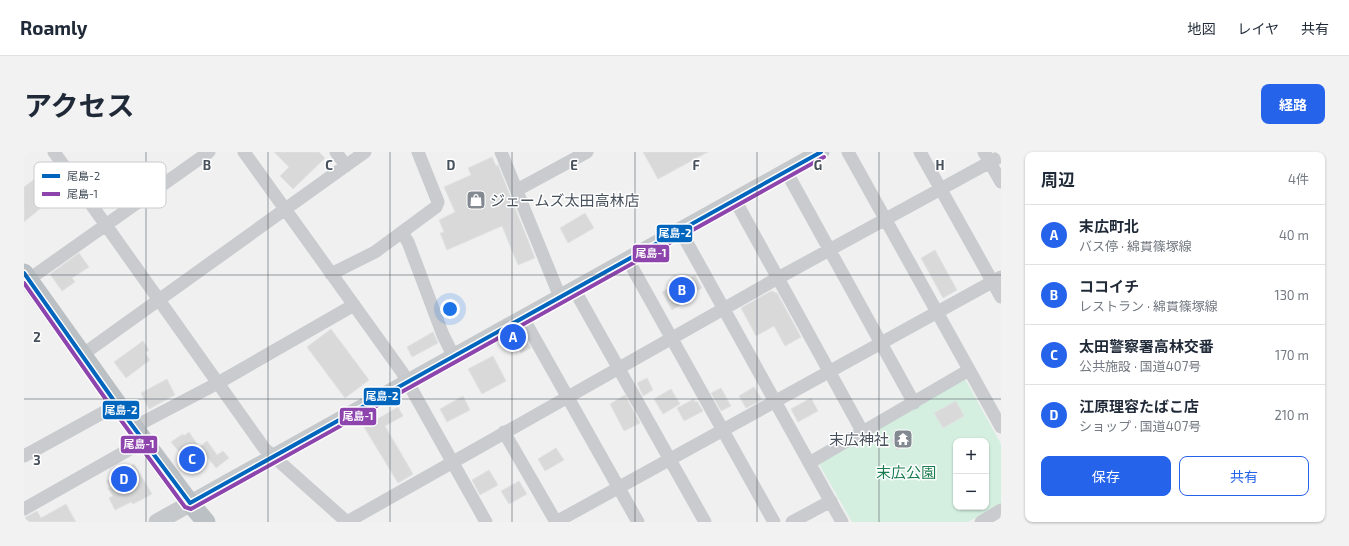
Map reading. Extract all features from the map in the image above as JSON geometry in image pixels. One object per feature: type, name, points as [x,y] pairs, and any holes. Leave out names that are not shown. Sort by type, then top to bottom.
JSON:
[{"type":"highway","points":[[26,276],[117,405],[190,503],[206,522]]},
{"type":"main road","points":[[157,522],[821,152]]},
{"type":"street","points":[[54,152],[61,162]]},
{"type":"street","points":[[166,182],[209,152]]},
{"type":"street","points":[[244,152],[408,382],[486,522]]},
{"type":"street","points":[[336,152],[346,166]]},
{"type":"street","points":[[82,355],[158,298],[365,152]]},
{"type":"street","points":[[331,274],[375,252],[436,207],[438,202],[418,152]]},
{"type":"street","points":[[501,152],[560,297]]},
{"type":"street","points":[[517,190],[587,152]]},
{"type":"street","points":[[848,152],[969,370],[996,408],[1001,427]]},
{"type":"street","points":[[920,152],[997,279],[1001,297]]},
{"type":"street","points":[[94,208],[264,448],[347,522],[504,432],[941,188],[992,157],[1001,182]]},
{"type":"street","points":[[786,171],[914,402]]},
{"type":"street","points":[[735,200],[862,431]]},
{"type":"street","points":[[26,276],[128,208]]},
{"type":"street","points":[[680,230],[725,308],[842,522]]},
{"type":"street","points":[[402,233],[408,242],[443,335],[454,357]]},
{"type":"street","points":[[628,260],[774,522]]},
{"type":"street","points":[[504,432],[556,522],[997,279]]},
{"type":"street","points":[[574,289],[705,522]]},
{"type":"street","points":[[24,509],[218,383],[354,305]]},
{"type":"street","points":[[524,318],[638,522]]},
{"type":"street","points":[[809,463],[969,370]]},
{"type":"street","points":[[24,456],[117,405]]},
{"type":"street","points":[[792,522],[831,501]]},
{"type":"street","points":[[981,522],[1001,510]]},
{"type":"green space","name":"末広公園","points":[[965,379],[1001,444],[1001,504],[968,522],[852,522],[819,464]]},
{"type":"building","points":[[274,152],[319,152],[325,158],[293,189],[280,176],[289,167]]},
{"type":"building","points":[[643,152],[708,152],[658,179]]},
{"type":"building","points":[[492,157],[496,166],[498,165],[535,258],[518,265],[502,226],[447,250],[440,233],[444,232],[439,220],[455,212],[444,187],[471,175],[468,168]]},
{"type":"building","points":[[34,180],[34,208],[41,208],[24,222],[24,187]]},
{"type":"building","points":[[585,213],[594,228],[568,243],[560,228]]},
{"type":"building","points":[[935,250],[957,290],[943,298],[921,258]]},
{"type":"building","points":[[79,253],[89,267],[72,278],[75,282],[62,291],[50,274]]},
{"type":"building","points":[[695,275],[702,288],[681,300],[683,303],[672,310],[662,292]]},
{"type":"building","points":[[771,291],[777,293],[801,337],[785,346],[774,326],[756,336],[741,308]]},
{"type":"building","points":[[331,329],[369,380],[345,398],[307,347]]},
{"type":"building","points":[[433,332],[438,343],[412,357],[407,347]]},
{"type":"building","points":[[525,338],[531,348],[521,353],[516,343]]},
{"type":"building","points":[[143,341],[149,350],[145,353],[150,360],[126,378],[114,362]]},
{"type":"building","points":[[493,356],[506,381],[482,394],[468,369]]},
{"type":"building","points":[[647,378],[653,390],[643,396],[637,383]]},
{"type":"building","points":[[167,379],[175,395],[149,409],[141,393]]},
{"type":"building","points":[[754,387],[762,400],[746,408],[739,396]]},
{"type":"building","points":[[721,388],[731,406],[721,411],[711,393]]},
{"type":"building","points":[[671,389],[680,404],[663,414],[654,399]]},
{"type":"building","points":[[625,395],[640,423],[624,431],[610,404]]},
{"type":"building","points":[[463,396],[470,410],[447,422],[440,409]]},
{"type":"building","points":[[811,398],[818,411],[798,422],[791,409]]},
{"type":"building","points":[[694,399],[703,411],[684,421],[677,408]]},
{"type":"building","points":[[956,401],[964,416],[943,428],[934,413]]},
{"type":"building","points":[[398,407],[403,416],[385,426],[413,474],[398,483],[364,427]]},
{"type":"building","name":"末広神社","points":[[907,431],[913,441],[897,450],[891,440]]},
{"type":"building","points":[[189,432],[199,447],[207,441],[217,455],[223,451],[229,458],[216,468],[206,455],[195,463],[187,461],[171,442]]},
{"type":"building","points":[[556,448],[564,460],[545,471],[538,459]]},
{"type":"building","points":[[134,464],[152,494],[133,504],[131,502],[115,510],[109,498],[113,496],[108,488],[110,487],[107,481]]},
{"type":"building","points":[[489,470],[498,485],[480,495],[472,480]]},
{"type":"building","points":[[519,481],[527,494],[509,504],[501,491]]},
{"type":"building","points":[[66,504],[76,522],[24,522],[24,518],[37,511],[41,518]]},
{"type":"transit line","name":"尾島-2","points":[[24,273],[117,405],[190,503],[821,152]]},
{"type":"transit line","name":"尾島-1","points":[[24,283],[112,408],[185,507],[191,509],[824,157]]},
{"type":"place","name":"ジェームズ太田高林店","points":[[476,200]]},
{"type":"place","name":"ココイチ","points":[[682,290]]},
{"type":"place","name":"末広町北","points":[[513,337]]},
{"type":"place","name":"末広神社","points":[[903,439]]},
{"type":"place","name":"太田警察署高林交番","points":[[192,459]]},
{"type":"place","name":"江原理容たばこ店","points":[[124,479]]}]
